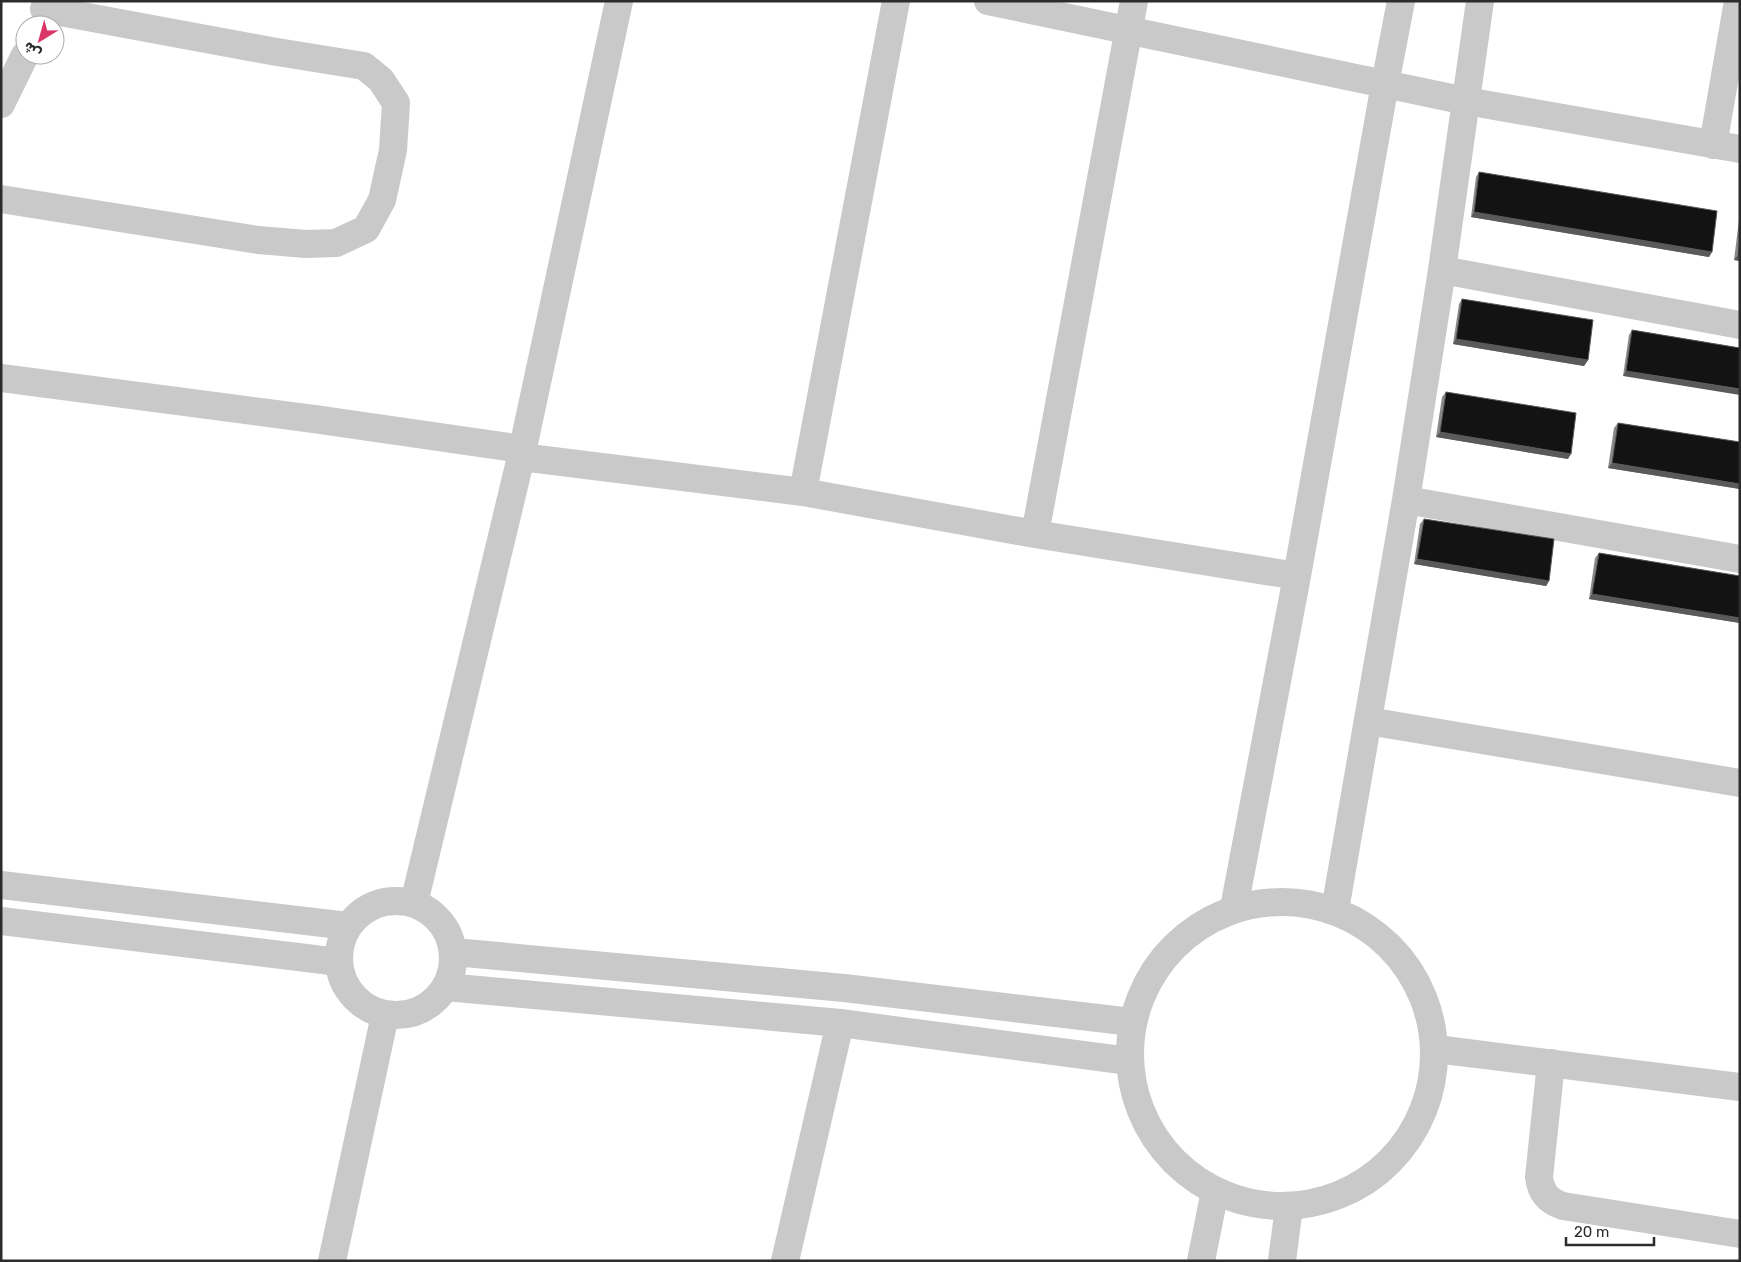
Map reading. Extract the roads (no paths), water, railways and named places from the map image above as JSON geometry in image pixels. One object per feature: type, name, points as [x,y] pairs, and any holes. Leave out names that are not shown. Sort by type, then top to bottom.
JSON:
[{"type":"street","points":[[414,904],[522,453],[619,1]]},
{"type":"street","points":[[803,492],[896,1]]},
{"type":"street","points":[[988,1],[1466,101],[1713,146],[1740,149]]},
{"type":"street","points":[[1035,534],[1127,30],[1134,1]]},
{"type":"street","points":[[1234,908],[1297,576],[1401,1]]},
{"type":"street","points":[[1335,910],[1406,500],[1442,270],[1480,1]]},
{"type":"street","points":[[1713,146],[1738,1]]},
{"type":"street","points":[[1,199],[258,240],[306,244],[336,243],[366,229],[382,200],[393,150],[396,103],[381,80],[364,66],[43,12]]},
{"type":"street","points":[[1,104],[20,65]]},
{"type":"street","points":[[1442,270],[1740,325]]},
{"type":"street","points":[[1,378],[314,419],[522,453],[803,492],[1035,534],[1297,576]]},
{"type":"street","points":[[1406,500],[1740,559]]},
{"type":"street","points":[[1368,721],[1740,783]]},
{"type":"street","points":[[1,885],[348,926]]},
{"type":"street","points":[[1285,900],[1335,910],[1375,932],[1406,965],[1427,1005],[1436,1049],[1430,1096],[1410,1139],[1377,1174],[1336,1197],[1289,1206],[1251,1204],[1215,1191],[1198,1182],[1181,1169],[1154,1138],[1144,1120],[1132,1082],[1129,1061],[1132,1022],[1139,997],[1147,981],[1167,952],[1187,933],[1209,919],[1234,908],[1285,900]]},
{"type":"street","points":[[396,901],[414,904],[426,909],[445,927],[454,952],[454,964],[446,988],[434,1001],[420,1011],[402,1016],[384,1015],[367,1008],[353,996],[343,980],[339,962],[340,944],[348,926],[360,913],[377,904],[396,901]]},
{"type":"street","points":[[1,921],[339,962]]},
{"type":"street","points":[[454,952],[844,988],[1132,1022]]},
{"type":"street","points":[[446,988],[840,1024],[1129,1061]]},
{"type":"street","points":[[332,1261],[384,1015]]},
{"type":"street","points":[[785,1261],[840,1024]]},
{"type":"street","points":[[1436,1049],[1740,1087]]},
{"type":"street","points":[[1550,1064],[1539,1177],[1540,1187],[1546,1196],[1554,1203],[1563,1206],[1740,1234]]},
{"type":"street","points":[[1201,1261],[1215,1191]]},
{"type":"street","points":[[1282,1261],[1289,1206]]}]
